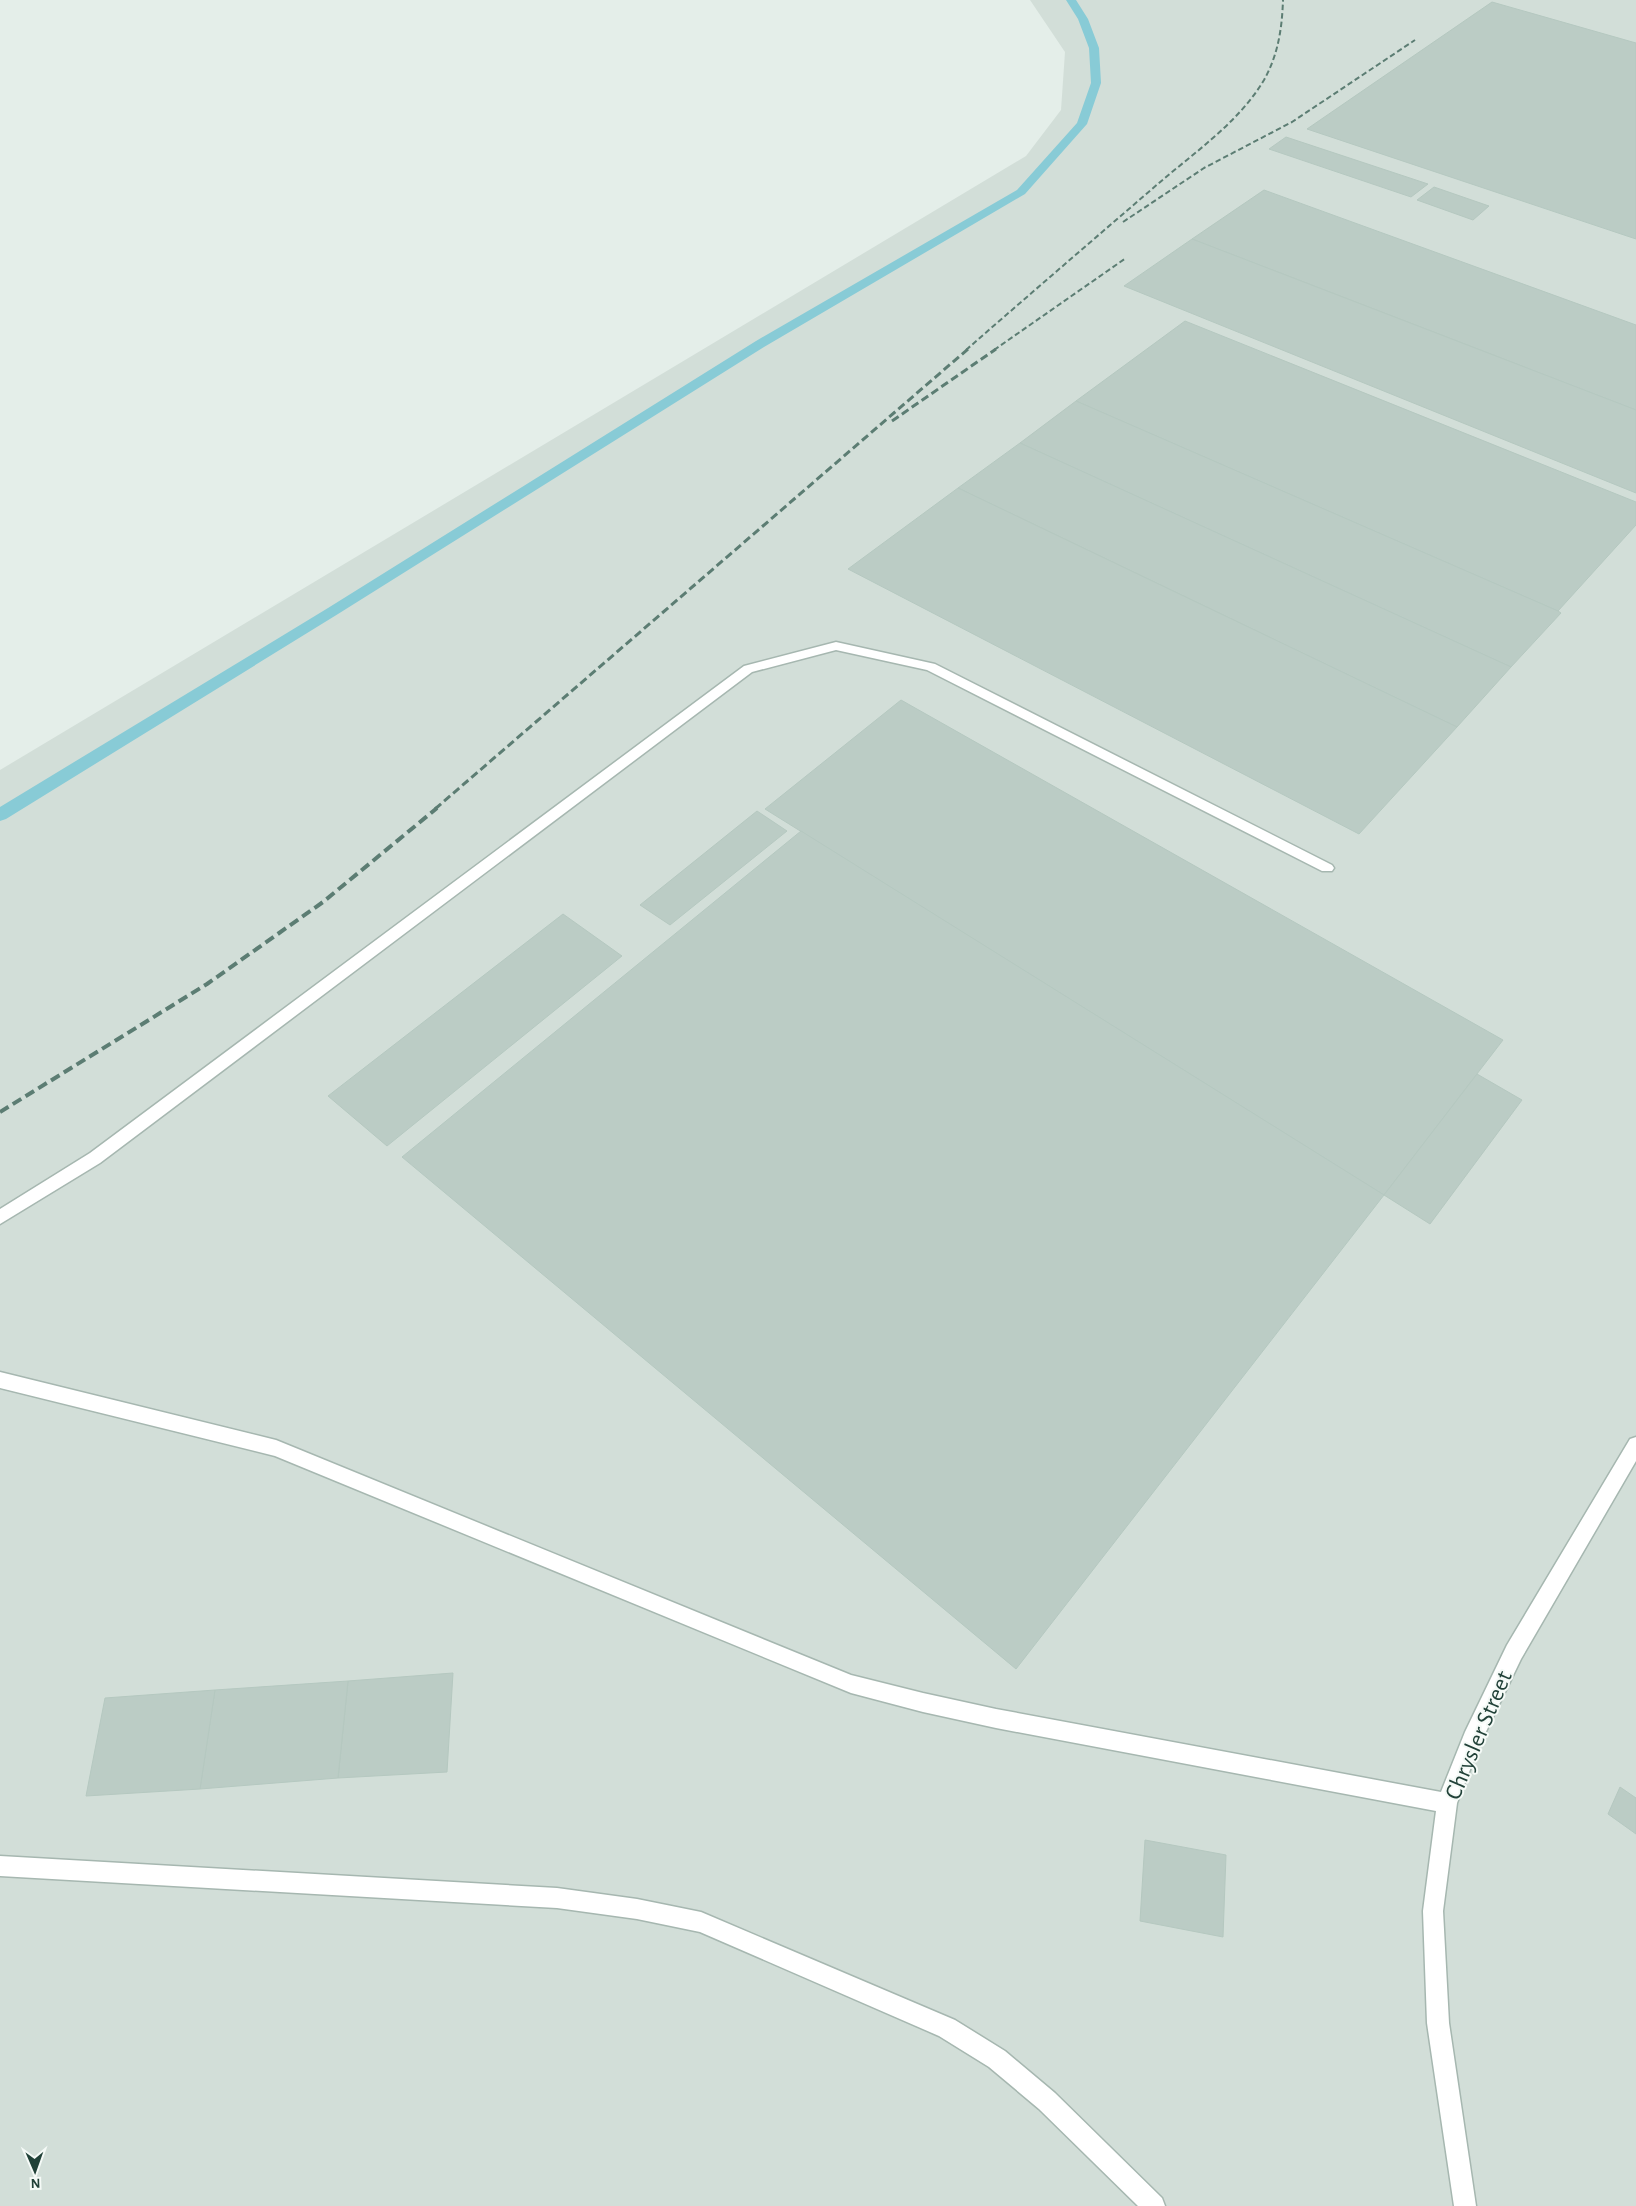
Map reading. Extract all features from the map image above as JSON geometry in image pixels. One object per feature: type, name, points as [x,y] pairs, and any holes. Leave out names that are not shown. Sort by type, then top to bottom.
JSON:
[{"type":"lane","points":[[0,1217],[95,1158],[748,669],[836,646],[931,667],[1327,868]]},
{"type":"lane","points":[[0,1380],[276,1448],[851,1684],[956,1712],[1296,1772],[1447,1803]]},
{"type":"lane","name":"Chrysler Street","points":[[1465,2206],[1438,2023],[1433,1911],[1447,1803],[1472,1739],[1514,1652],[1636,1445]]},
{"type":"lane","points":[[0,1866],[557,1898],[637,1909],[701,1922],[947,2028],[997,2059],[1048,2101],[1154,2206]]},
{"type":"shaded area","points":[[1030,0],[1636,0],[1636,2206],[0,2206],[0,770],[1026,156],[1061,110],[1065,52]]},
{"type":"building","points":[[1492,2],[1636,43],[1636,239],[1307,129]]},
{"type":"building","points":[[1286,137],[1428,184],[1411,197],[1269,149]]},
{"type":"building","points":[[1434,187],[1489,206],[1473,220],[1417,200]]},
{"type":"building","points":[[1264,190],[1636,325],[1636,410],[1192,239]]},
{"type":"building","points":[[1192,239],[1636,410],[1636,493],[1124,286]]},
{"type":"building","points":[[1185,321],[1636,502],[1636,525],[1558,611],[1076,401]]},
{"type":"building","points":[[1076,401],[1561,613],[1511,667],[1020,443]]},
{"type":"building","points":[[1020,443],[1511,667],[1457,727],[958,488]]},
{"type":"building","points":[[958,488],[1457,727],[1359,834],[848,569]]},
{"type":"building","points":[[901,700],[1503,1040],[1384,1195],[765,809]]},
{"type":"building","points":[[757,811],[787,831],[670,925],[640,905]]},
{"type":"building","points":[[801,831],[1384,1195],[1016,1669],[402,1157]]},
{"type":"building","points":[[563,914],[622,956],[387,1146],[328,1096]]},
{"type":"building","points":[[1477,1074],[1522,1100],[1430,1224],[1384,1195]]},
{"type":"building","points":[[453,1673],[447,1772],[338,1778],[348,1681]]},
{"type":"building","points":[[348,1681],[338,1778],[200,1789],[215,1690]]},
{"type":"building","points":[[215,1690],[200,1789],[86,1796],[105,1698]]},
{"type":"building","points":[[1620,1787],[1636,1798],[1636,1834],[1608,1814]]},
{"type":"building","points":[[1145,1840],[1226,1855],[1223,1937],[1140,1921]]},
{"type":"waterway","points":[[0,815],[333,611],[760,344],[1021,192],[1082,124],[1096,83],[1094,48],[1083,19],[1071,0]]},
{"type":"railway","points":[[966,350],[1216,136],[1242,109],[1264,80],[1273,61],[1282,21],[1283,0]]},
{"type":"railway","points":[[1123,222],[1204,168],[1292,122],[1415,40]]},
{"type":"railway","points":[[994,350],[1126,258]]},
{"type":"railway","points":[[435,809],[968,349]]},
{"type":"railway","points":[[892,421],[996,349]]},
{"type":"railway","points":[[0,1112],[207,984],[323,902],[437,808]]}]
